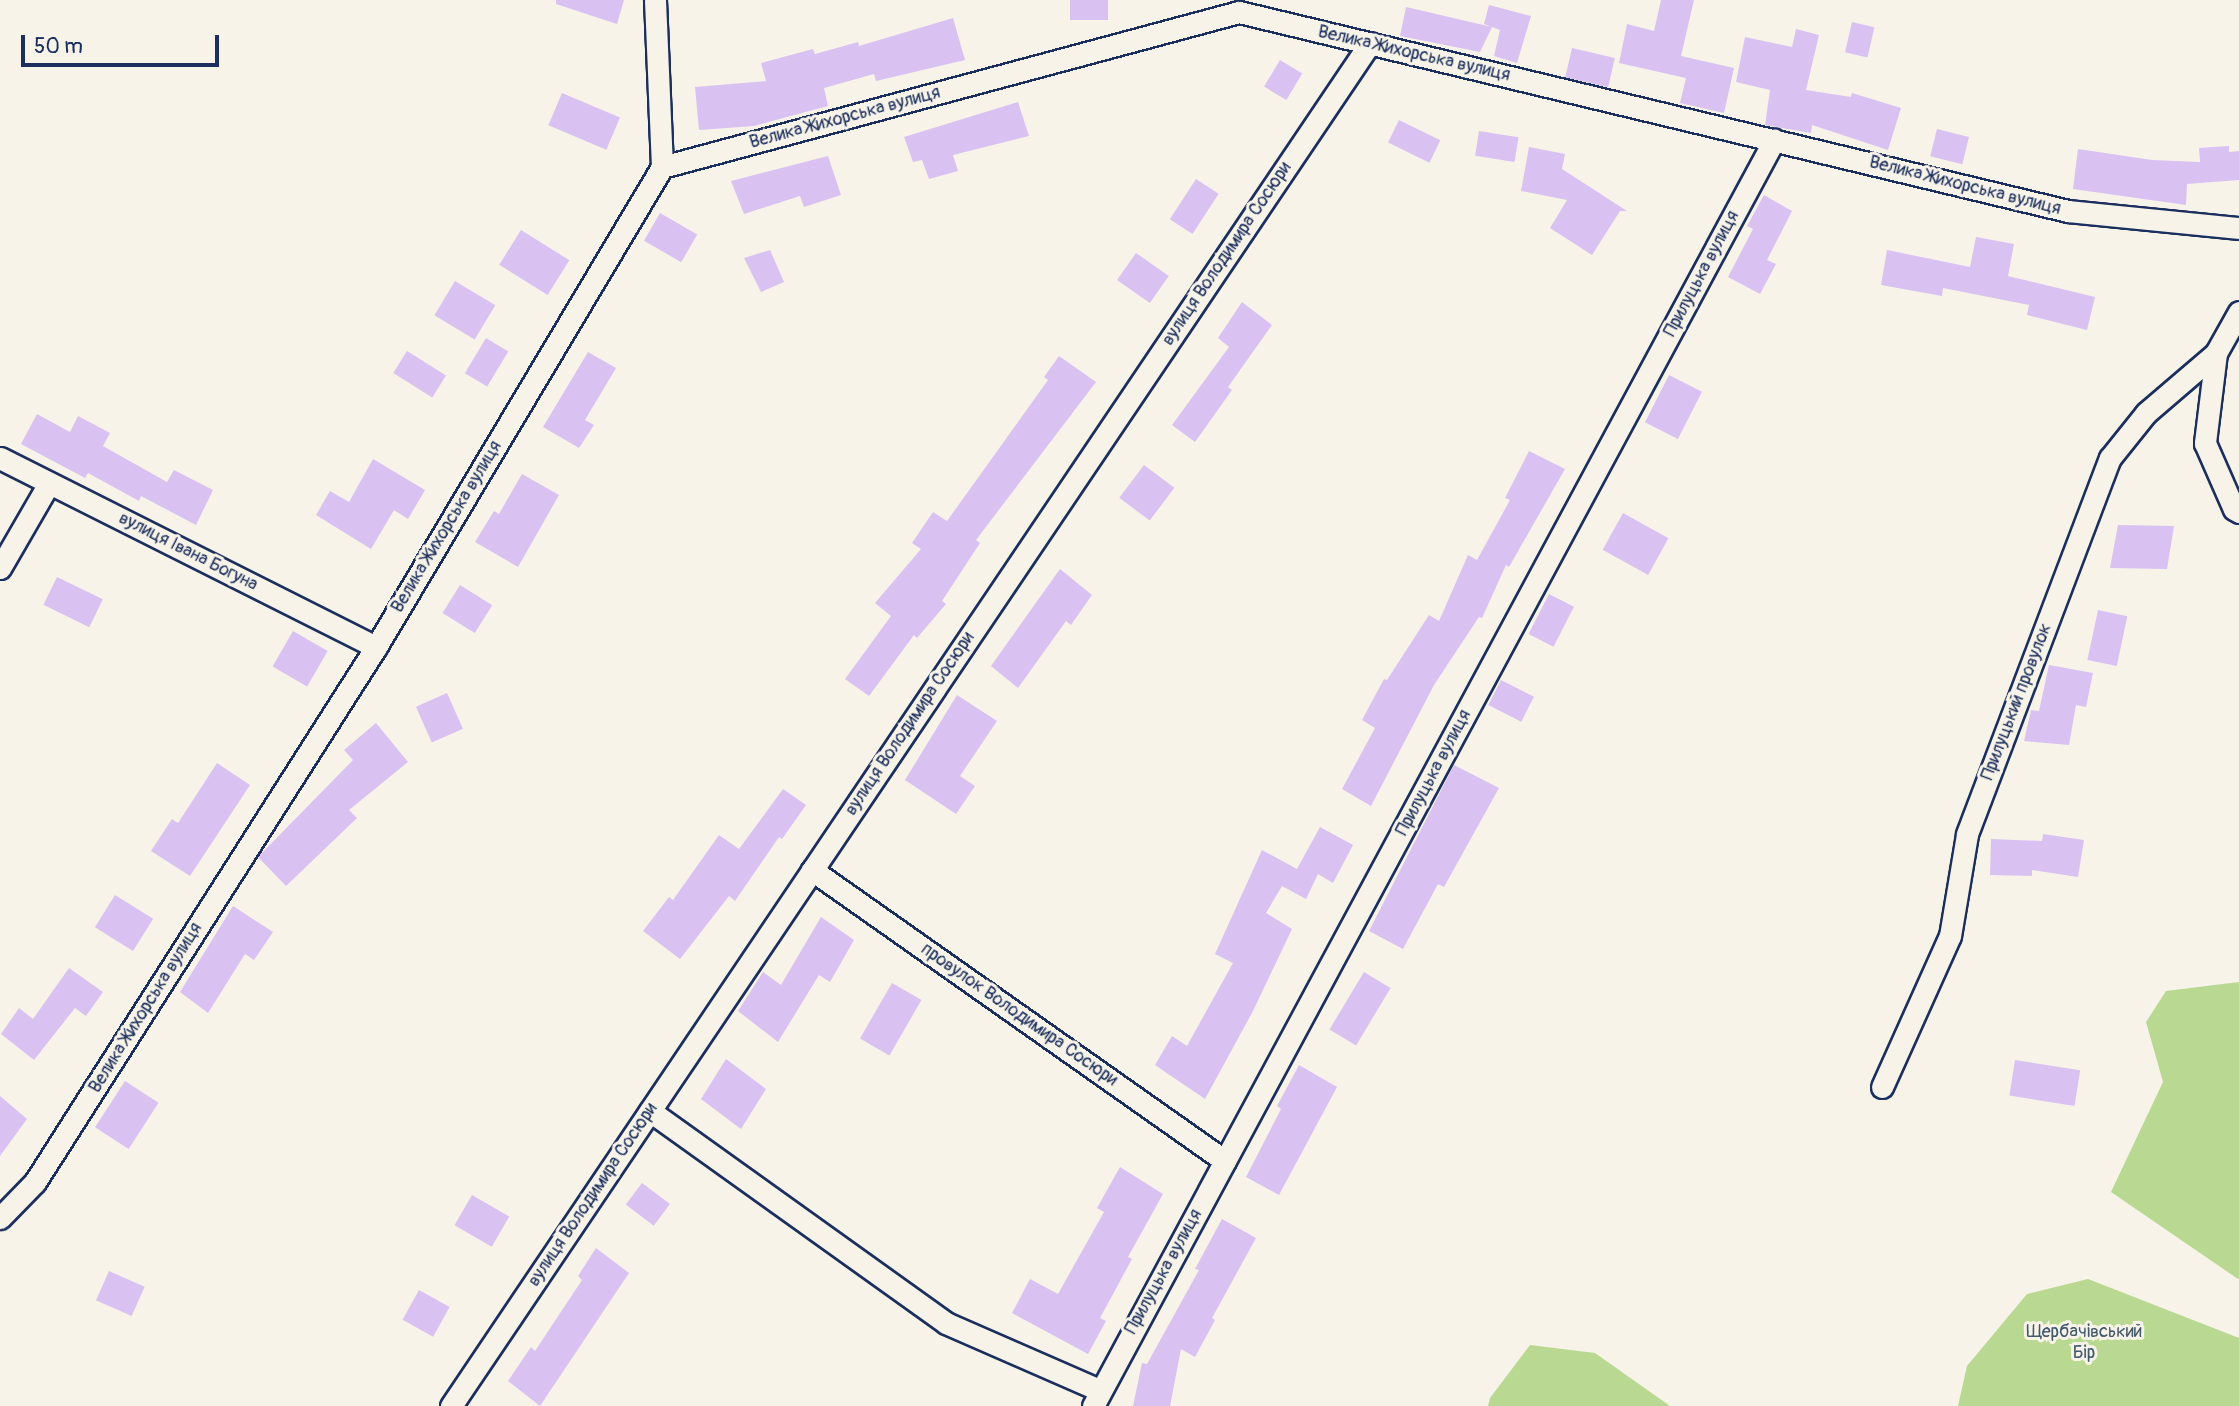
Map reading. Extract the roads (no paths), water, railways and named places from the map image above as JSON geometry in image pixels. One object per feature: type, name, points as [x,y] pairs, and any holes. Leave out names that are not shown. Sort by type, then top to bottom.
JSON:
[{"type":"street","points":[[655,0],[662,167]]},
{"type":"street","name":"Велика Жихорська вулиця","points":[[0,1218],[35,1182],[376,647],[662,167],[1238,12],[2068,211],[2239,228]]},
{"type":"street","name":"вулиця Володимира Сосюри","points":[[451,1406],[1370,43]]},
{"type":"street","name":"Прилуцька вулиця","points":[[1096,1398],[1774,140]]},
{"type":"street","points":[[2239,312],[2216,353],[2205,443],[2234,509],[2239,512]]},
{"type":"street","name":"Прилуцький провулок","points":[[1882,1087],[1950,936],[1967,834],[2110,458],[2146,413],[2216,353]]},
{"type":"street","name":"вулиця Івана Богуна","points":[[0,458],[376,647]]},
{"type":"street","points":[[0,569],[49,483]]},
{"type":"street","name":"провулок Володимира Сосюри","points":[[812,870],[1225,1161]]},
{"type":"street","points":[[650,1111],[946,1323],[1096,1398]]},
{"type":"park label","name":"Щербачівський Бір","points":[[2084,1343]]}]
